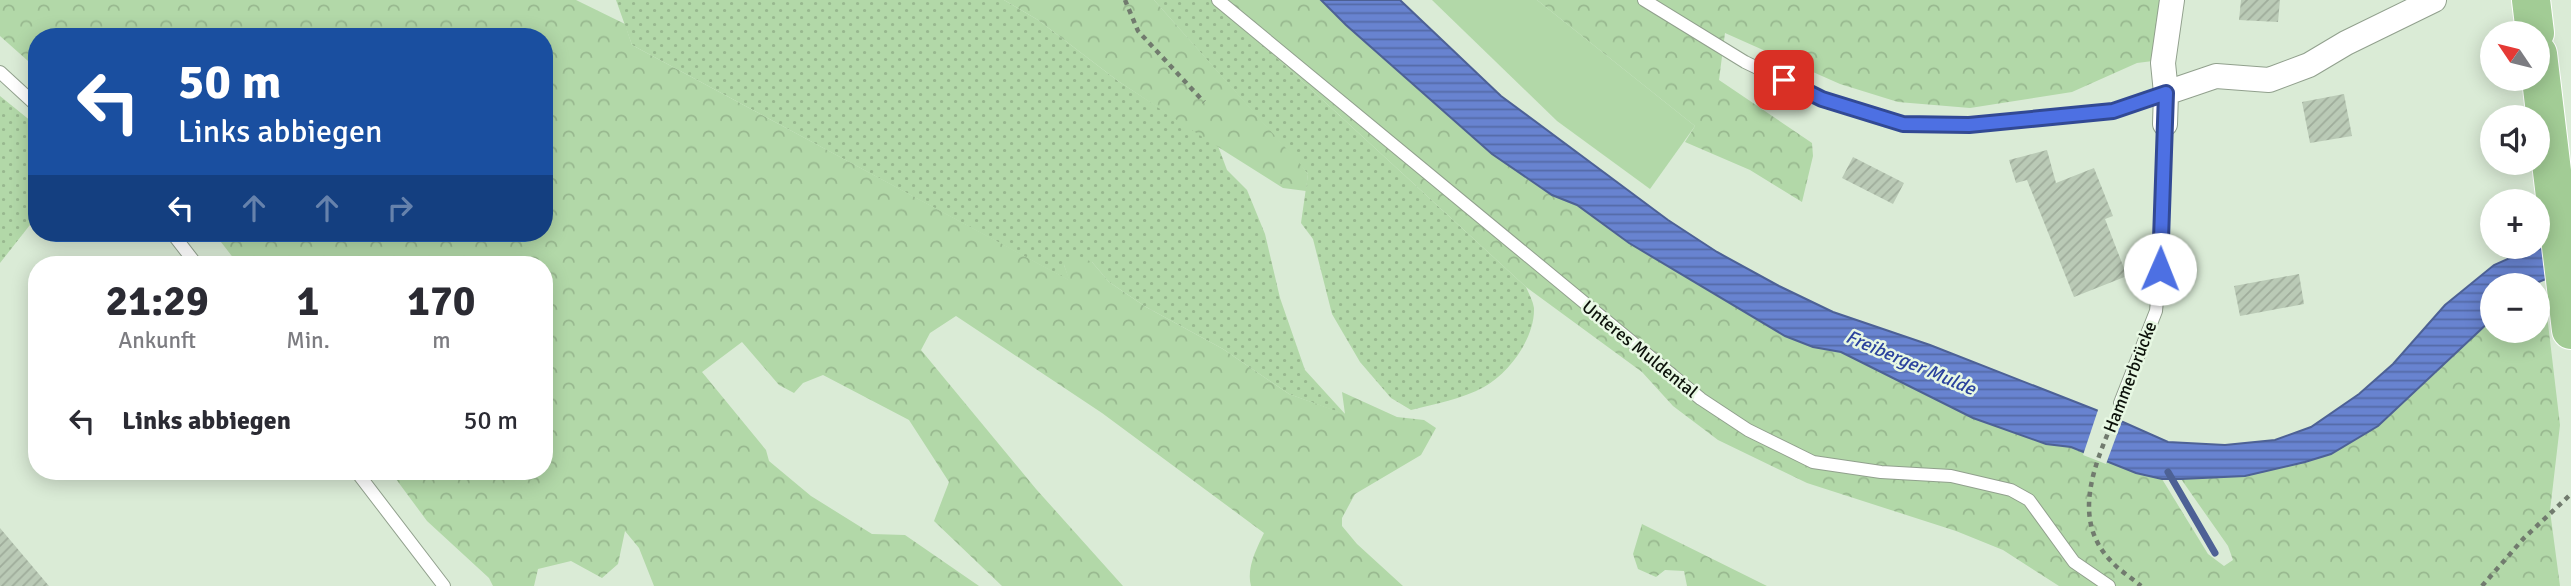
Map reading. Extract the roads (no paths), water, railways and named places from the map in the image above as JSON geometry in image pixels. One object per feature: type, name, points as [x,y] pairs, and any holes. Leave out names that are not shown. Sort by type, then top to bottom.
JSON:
[{"type":"main road","points":[[2531,0],[2534,21]]},
{"type":"main road","points":[[2542,91],[2571,330]]},
{"type":"street","points":[[2165,124],[2163,63],[2172,0]]},
{"type":"street","points":[[2166,93],[2216,76],[2269,80],[2309,65],[2346,43],[2434,0]]},
{"type":"lane","name":"Unteres Muldental","points":[[1218,0],[1404,151],[1616,331],[1710,405],[1748,430],[1813,462],[1881,472],[1951,476],[2011,489],[2029,500],[2074,562],[2109,586]]},
{"type":"lane","points":[[1644,0],[1745,62],[1811,94],[1903,124],[1969,125],[2113,111],[2166,93]]},
{"type":"lane","points":[[0,72],[28,98]]},
{"type":"lane","name":"Hammerbrücke","points":[[2120,403],[2156,311],[2165,124]]},
{"type":"lane","points":[[179,242],[190,256]]},
{"type":"lane","points":[[363,480],[444,586]]},
{"type":"water","name":"Freiberger Mulde","points":[[1321,0],[1400,0],[1501,96],[1668,220],[1717,252],[1833,312],[1930,345],[2096,410],[2168,442],[2225,445],[2275,440],[2311,427],[2359,394],[2393,364],[2445,305],[2480,276],[2480,330],[2378,426],[2331,454],[2245,476],[2162,479],[2136,473],[2071,447],[2046,444],[1973,418],[1841,352],[1813,347],[1785,336],[1629,243],[1577,205],[1552,195],[1492,154]]},
{"type":"water","points":[[2571,231],[2571,269],[2550,277],[2550,273],[2484,273],[2508,259],[2550,259],[2550,240]]},
{"type":"waterway","points":[[2168,472],[2215,553]]}]
